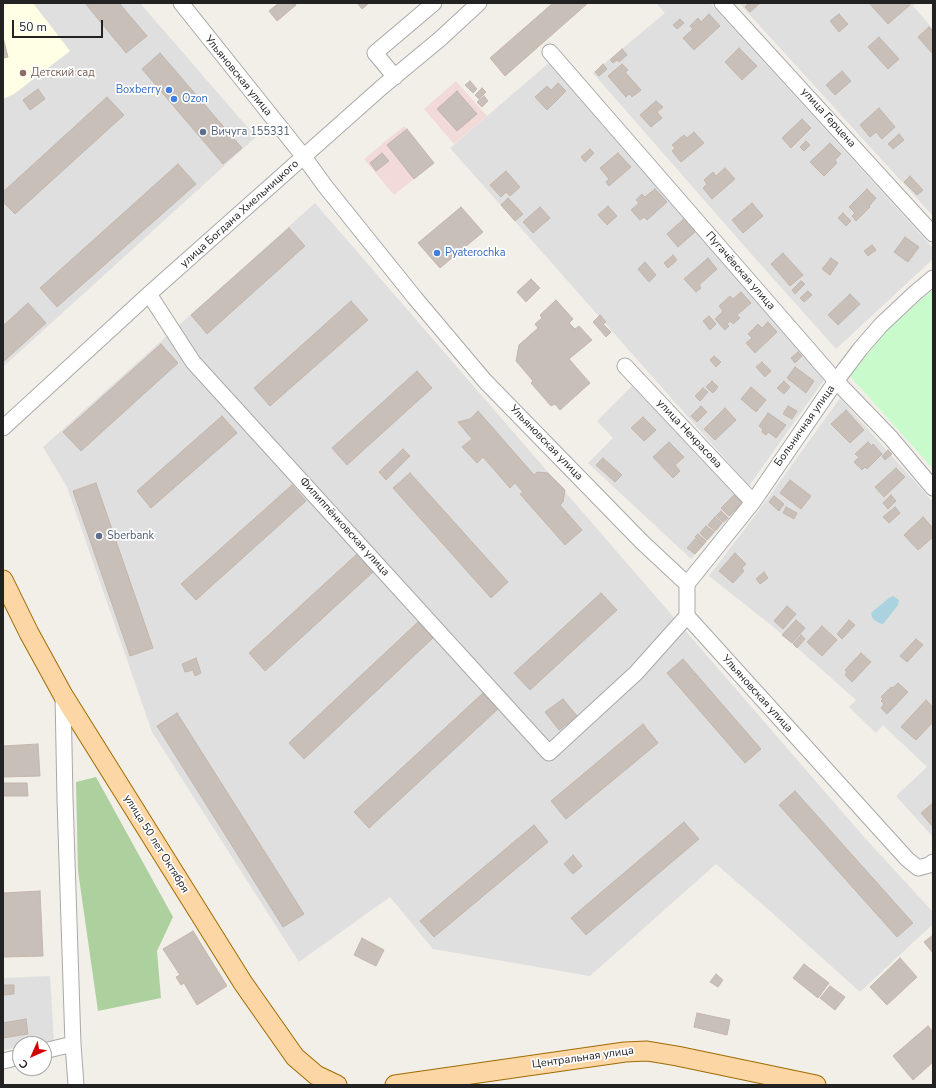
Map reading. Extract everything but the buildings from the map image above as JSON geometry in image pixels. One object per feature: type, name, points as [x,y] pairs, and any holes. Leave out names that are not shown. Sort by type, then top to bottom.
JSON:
[{"type":"main road","name":"улица 50 лет Октября","points":[[3,580],[29,633],[63,695],[244,983],[295,1057],[316,1075],[336,1085]]},
{"type":"main road","name":"Центральная улица","points":[[396,1085],[625,1052],[647,1051],[816,1085]]},
{"type":"street","name":"Ульяновская улица","points":[[181,3],[410,292],[485,381],[642,542],[687,584]]},
{"type":"street","points":[[395,77],[375,53],[434,3]]},
{"type":"street","name":"улица Богдана Хмельницкого","points":[[3,428],[149,294],[480,3]]},
{"type":"street","name":"улица Герцена","points":[[722,3],[933,234]]},
{"type":"street","name":"Пугачёвская улица","points":[[550,52],[836,381],[891,438],[933,488]]},
{"type":"street","name":"Больничная улица","points":[[687,584],[753,502],[836,381],[861,348],[881,325],[915,292],[933,278]]},
{"type":"street","name":"Филиппёнковская улица","points":[[149,294],[193,362],[549,752],[636,673],[687,616]]},
{"type":"street","name":"улица Некрасова","points":[[626,366],[753,502]]},
{"type":"street","points":[[687,584],[687,616]]},
{"type":"street","name":"Ульяновская улица","points":[[687,616],[907,859],[918,868],[929,865],[933,862]]},
{"type":"street","points":[[63,695],[73,1044],[76,1085]]},
{"type":"street","points":[[52,1049],[73,1044]]},
{"type":"shaded area","points":[[3,3],[140,3],[256,137],[3,367]]},
{"type":"shaded area","name":"Детский сад","points":[[3,3],[33,3],[70,51],[14,94],[3,99]]},
{"type":"shaded area","points":[[656,3],[710,3],[933,248],[933,259],[836,349],[593,73],[665,13]]},
{"type":"shaded area","points":[[739,3],[916,3],[913,6],[933,29],[933,216]]},
{"type":"shaded area","points":[[551,61],[677,206],[824,380],[749,486],[450,148]]},
{"type":"shaded area","points":[[456,81],[487,116],[454,144],[424,109]]},
{"type":"shaded area","points":[[404,126],[434,163],[394,195],[364,159]]},
{"type":"shaded area","points":[[315,203],[864,837],[933,912],[933,924],[860,992],[716,864],[590,976],[433,949],[390,897],[299,962],[152,732],[67,487],[43,447]]},
{"type":"shaded area","points":[[632,386],[744,502],[691,559],[588,463],[613,438],[597,421]]},
{"type":"shaded area","points":[[840,398],[933,502],[933,837],[896,796],[927,767],[883,725],[876,733],[849,707],[856,700],[776,629],[709,576],[766,501]]},
{"type":"shaded area","points":[[50,976],[54,1041],[52,1041],[52,1036],[12,1036],[12,1048],[3,1050],[3,978]]},
{"type":"green space","points":[[933,289],[933,469],[850,376],[886,331]]},
{"type":"green space","points":[[96,777],[173,917],[157,951],[161,998],[98,1011],[78,871],[76,782]]},
{"type":"water","points":[[893,596],[899,600],[898,605],[884,623],[879,623],[873,619],[871,614],[872,612]]},
{"type":"place","name":"Детский сад","points":[[23,73]]},
{"type":"place","name":"Boxberry","points":[[169,90]]},
{"type":"place","name":"Ozon","points":[[174,99]]},
{"type":"place","name":"Вичуга 155331","points":[[203,132]]},
{"type":"place","name":"Pyaterochka","points":[[437,253]]},
{"type":"place","name":"Sberbank","points":[[99,536]]}]
